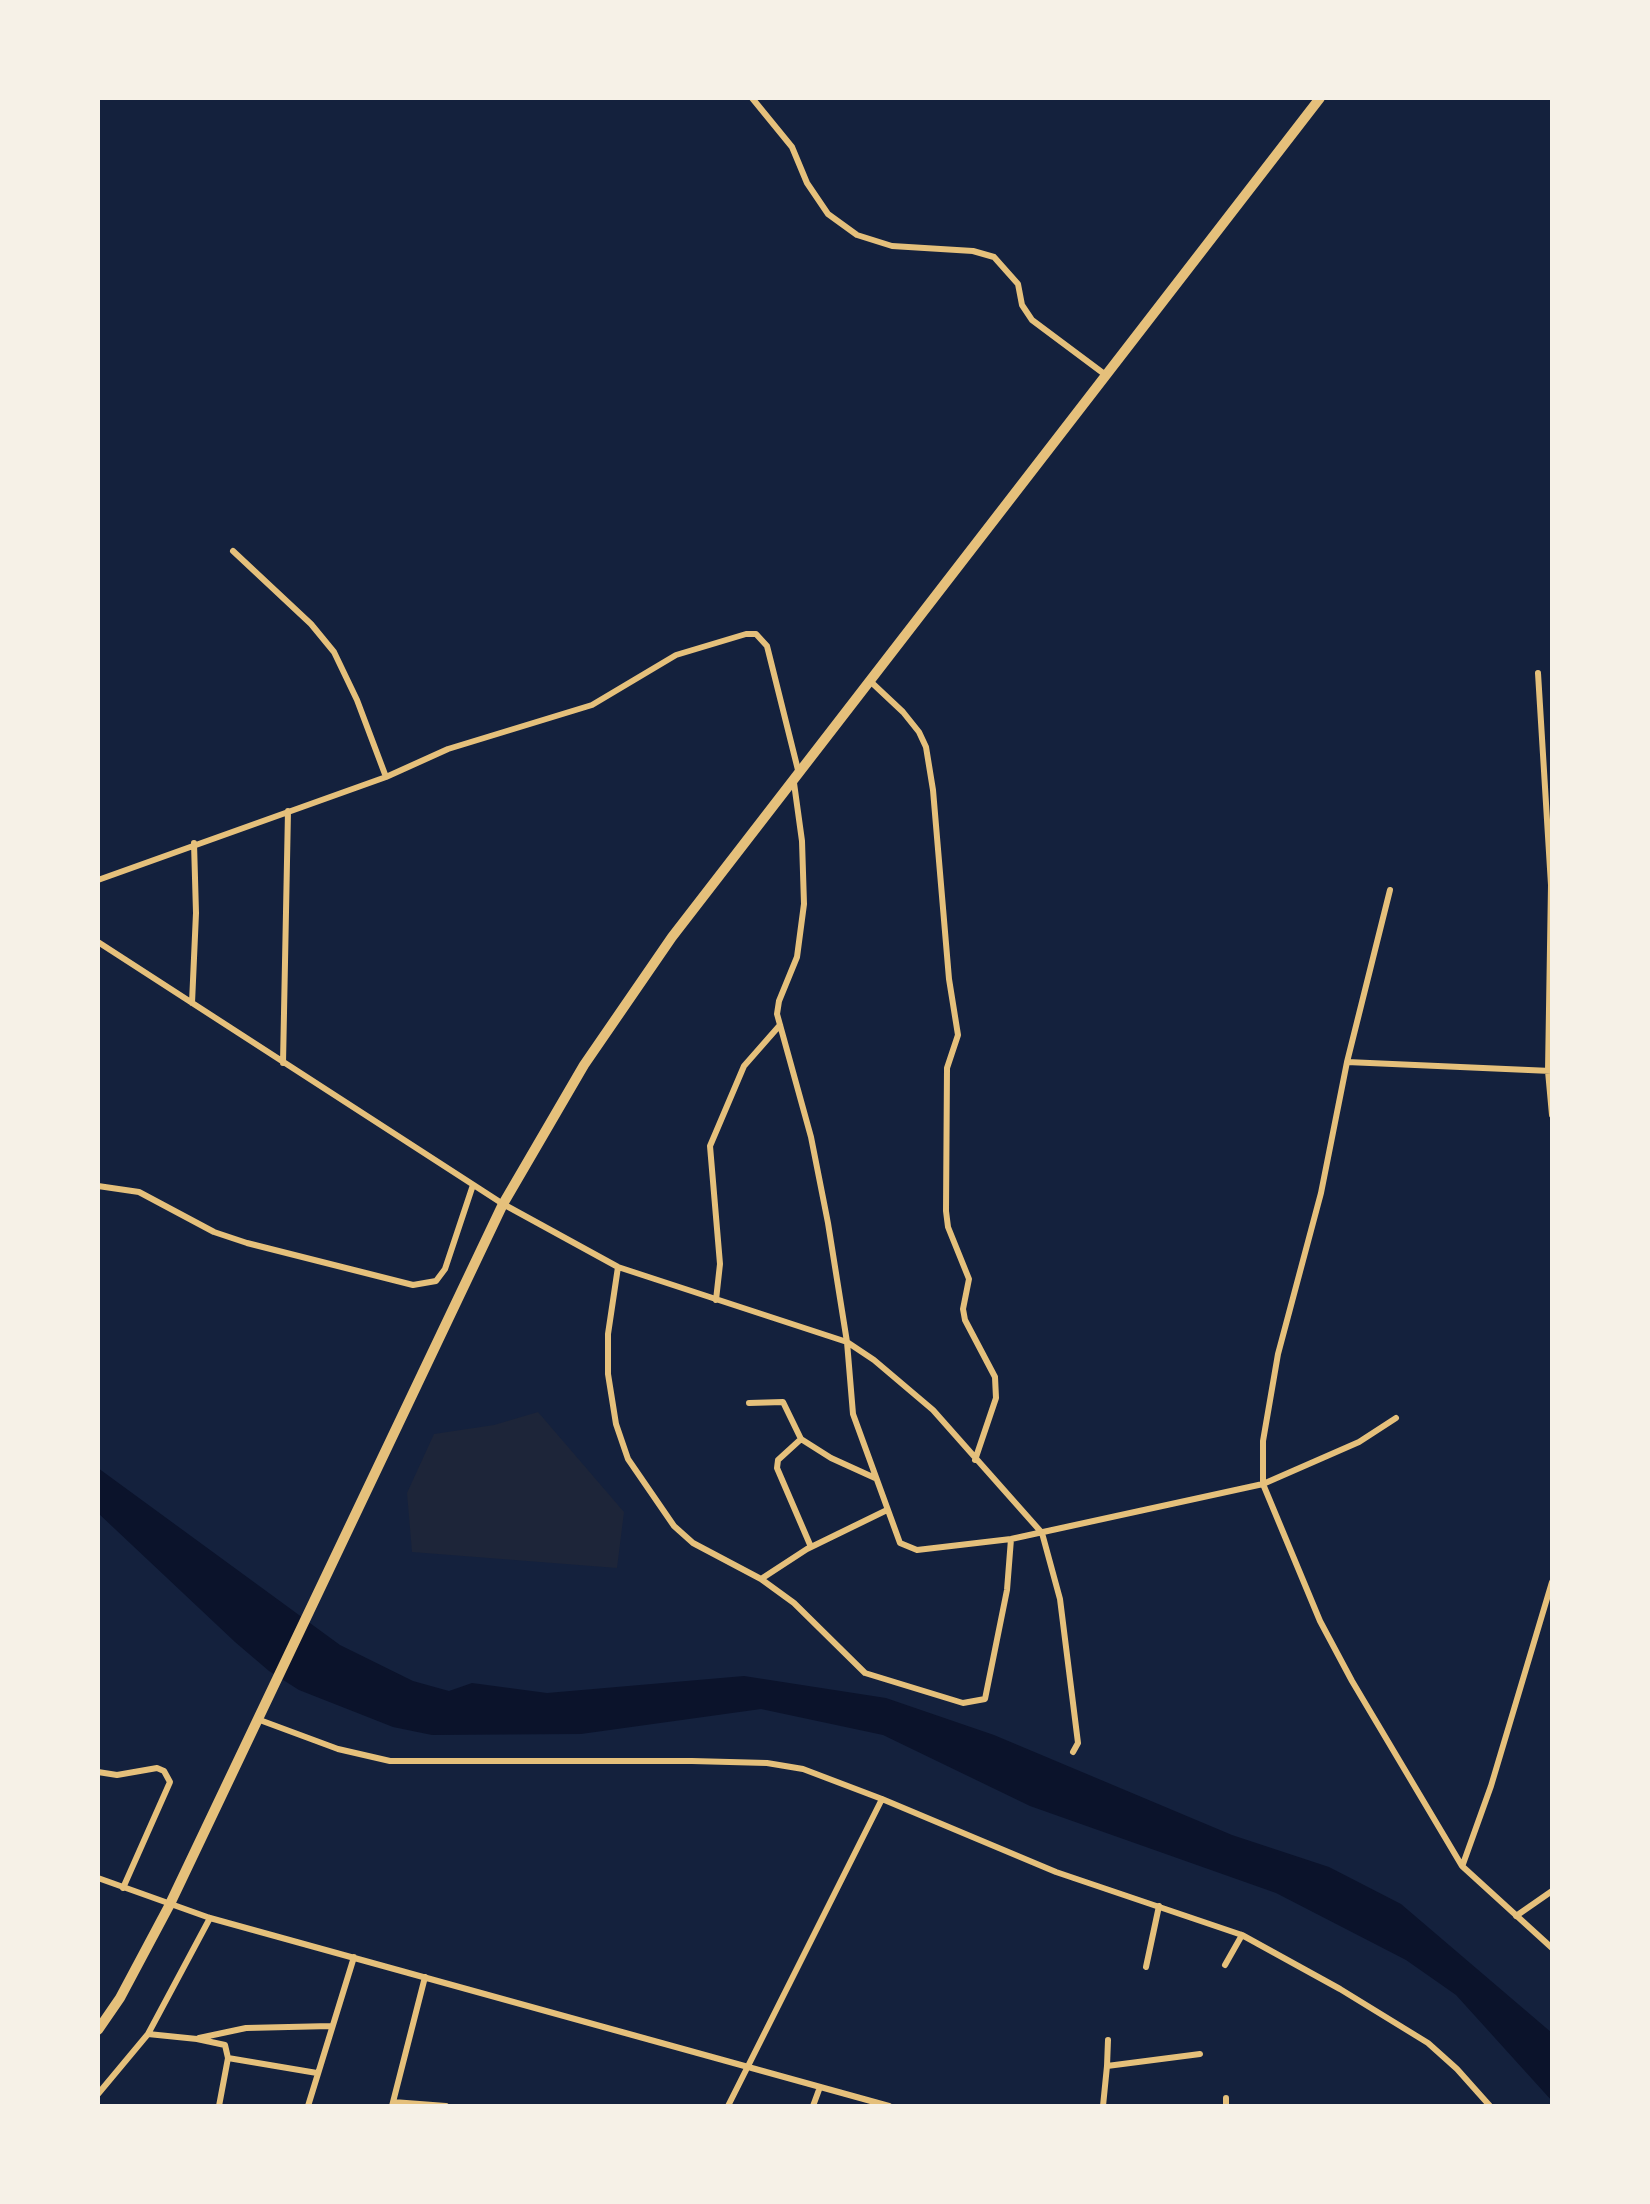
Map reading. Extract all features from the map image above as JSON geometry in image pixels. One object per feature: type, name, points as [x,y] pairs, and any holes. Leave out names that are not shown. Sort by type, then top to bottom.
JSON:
[{"type":"highway","points":[[98,2030],[120,1998],[169,1906],[503,1204],[584,1065],[672,937],[1320,98]]},
{"type":"street","points":[[752,98],[792,147],[807,183],[828,214],[857,235],[892,246],[973,251],[993,257],[1018,284],[1022,305],[1032,320],[1107,376]]},
{"type":"street","points":[[233,551],[311,624],[334,652],[357,700],[386,777]]},
{"type":"street","points":[[98,880],[194,843],[386,777],[448,749],[592,705],[676,655],[746,634],[756,634],[767,646],[796,779],[802,841],[804,904],[797,957],[777,1007],[811,1137],[828,1223],[847,1342],[853,1414],[896,1536],[908,1548],[917,1550],[1011,1539],[1263,1484],[1359,1442],[1396,1418]]},
{"type":"street","points":[[1538,673],[1551,886],[1552,1115]]},
{"type":"street","points":[[870,681],[904,712],[919,732],[926,747],[933,790],[949,979],[958,1035],[947,1068],[946,1212],[948,1227],[969,1279],[963,1309],[965,1320],[995,1377],[990,1420],[975,1460]]},
{"type":"street","points":[[283,1063],[288,811]]},
{"type":"street","points":[[192,1003],[196,913],[194,843]]},
{"type":"street","points":[[1390,890],[1347,1062],[1321,1193],[1278,1354],[1263,1441],[1263,1484],[1320,1621],[1352,1681],[1462,1866],[1552,1948]]},
{"type":"street","points":[[98,942],[503,1204],[618,1268],[847,1342],[874,1360],[933,1410],[1042,1533],[1060,1599],[1078,1743],[1073,1752]]},
{"type":"street","points":[[716,1300],[720,1264],[710,1146],[744,1066],[780,1025]]},
{"type":"street","points":[[1347,1062],[1550,1071]]},
{"type":"street","points":[[98,1186],[139,1192],[214,1233],[247,1244],[413,1285],[436,1281],[445,1269],[473,1185]]},
{"type":"street","points":[[618,1268],[608,1334],[608,1374],[616,1424],[628,1459],[674,1527],[702,1549],[761,1579],[794,1602],[865,1673],[963,1703],[977,1703],[985,1699],[1007,1590],[1011,1539]]},
{"type":"street","points":[[749,1403],[783,1402],[801,1439],[831,1458],[876,1478]]},
{"type":"street","points":[[801,1439],[778,1460],[777,1468],[811,1547]]},
{"type":"street","points":[[761,1579],[811,1547],[887,1510]]},
{"type":"street","points":[[1462,1866],[1491,1786],[1552,1582]]},
{"type":"street","points":[[257,1719],[338,1749],[390,1761],[766,1763],[803,1769],[1056,1872],[1242,1935],[1340,1989],[1428,2043],[1457,2069],[1490,2106]]},
{"type":"street","points":[[98,1772],[117,1775],[157,1768],[164,1771],[170,1782],[123,1888]]},
{"type":"street","points":[[728,2106],[882,1799]]},
{"type":"street","points":[[98,1878],[169,1906],[210,1918],[889,2106]]},
{"type":"street","points":[[1516,1916],[1552,1891]]},
{"type":"street","points":[[1146,1967],[1159,1906]]},
{"type":"street","points":[[98,2094],[148,2034],[210,1918]]},
{"type":"street","points":[[1225,1965],[1242,1935]]},
{"type":"street","points":[[308,2106],[354,1957]]},
{"type":"street","points":[[425,1977],[393,2104],[446,2106]]},
{"type":"street","points":[[197,2039],[246,2028],[331,2026]]},
{"type":"street","points":[[148,2034],[225,2045],[228,2058],[219,2106]]},
{"type":"street","points":[[1103,2106],[1108,2040]]},
{"type":"street","points":[[1107,2066],[1200,2054]]},
{"type":"street","points":[[228,2058],[317,2073]]},
{"type":"street","points":[[813,2106],[820,2087]]},
{"type":"shaded area","points":[[538,1412],[624,1512],[617,1568],[412,1552],[407,1493],[434,1434],[494,1425]]},
{"type":"shaded area","points":[[98,1468],[340,1645],[413,1681],[449,1691],[472,1683],[547,1693],[744,1676],[886,1698],[994,1735],[1232,1835],[1329,1867],[1401,1904],[1552,2033],[1552,2101],[1456,1995],[1406,1960],[1276,1893],[1030,1806],[883,1735],[761,1709],[581,1734],[432,1735],[393,1727],[299,1690],[269,1671],[235,1642],[98,1513]]}]
